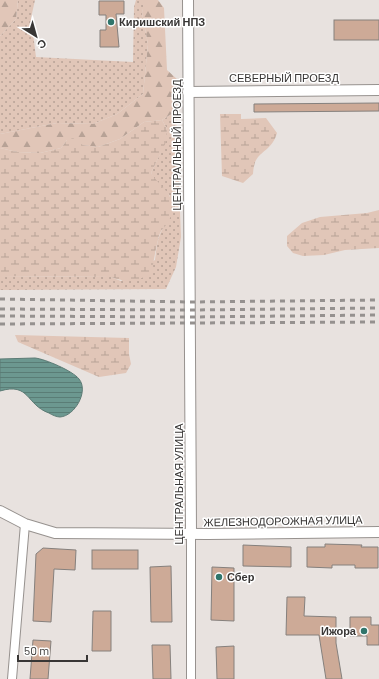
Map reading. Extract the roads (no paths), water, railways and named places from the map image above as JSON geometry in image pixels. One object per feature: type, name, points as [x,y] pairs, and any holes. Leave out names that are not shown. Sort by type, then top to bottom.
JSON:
[{"type":"street","name":"ЦЕНТРАЛЬНЫЙ ПРОЕЗД","points":[[188,0],[190,290]]},
{"type":"street","name":"СЕВЕРНЫЙ ПРОЕЗД","points":[[188,92],[379,90]]},
{"type":"street","name":"ЦЕНТРАЛЬНАЯ УЛИЦА","points":[[190,290],[191,679]]},
{"type":"street","name":"ЖЕЛЕЗНОДОРОЖНАЯ УЛИЦА","points":[[0,510],[25,524],[55,533],[191,534],[379,532]]},
{"type":"street","points":[[12,679],[25,524]]},
{"type":"water","points":[[35,358],[71,372],[82,384],[79,402],[66,416],[57,417],[42,409],[23,392],[10,389],[0,391],[0,359]]},
{"type":"railway","points":[[0,299],[190,302],[379,300]]},
{"type":"railway","points":[[0,309],[190,310],[379,308]]},
{"type":"railway","points":[[0,316],[190,317],[379,315]]},
{"type":"railway","points":[[0,324],[379,322]]},
{"type":"place","name":"Киришский НПЗ","points":[[111,22]]},
{"type":"place","name":"Сбер","points":[[219,577]]},
{"type":"place","name":"Ижора","points":[[364,631]]}]
